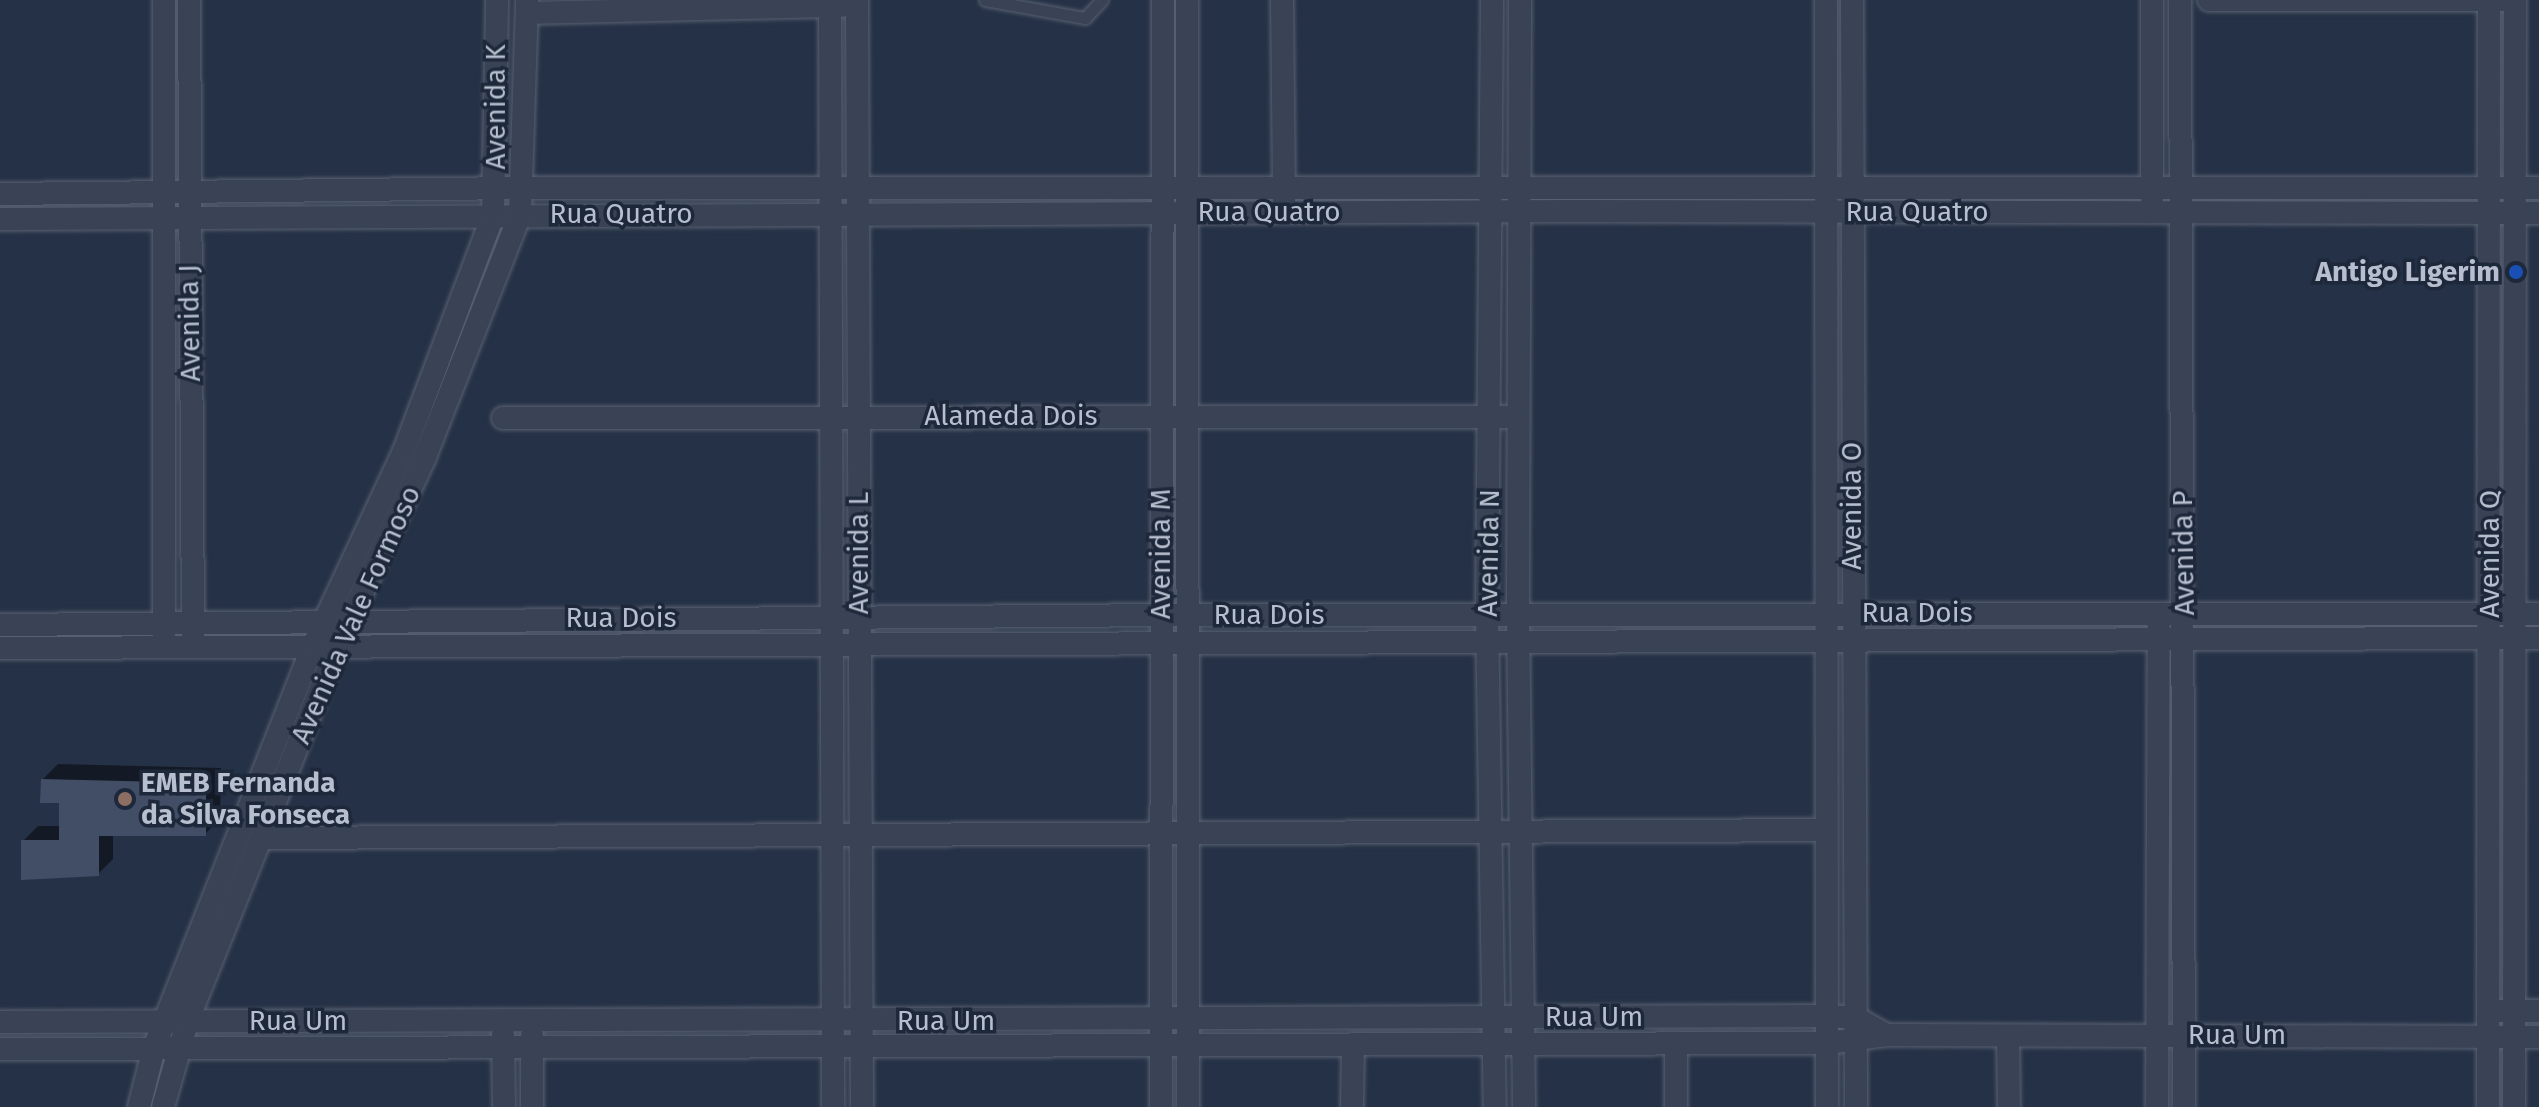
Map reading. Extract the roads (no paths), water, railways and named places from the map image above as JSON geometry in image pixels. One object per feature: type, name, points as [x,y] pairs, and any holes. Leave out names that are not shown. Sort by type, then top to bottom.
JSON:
[{"type":"street","name":"Avenida J","points":[[164,0],[164,635]]},
{"type":"street","name":"Avenida J","points":[[189,0],[193,635]]},
{"type":"street","name":"Avenida K","points":[[493,215],[496,188],[497,0]]},
{"type":"street","name":"Avenida M","points":[[1161,1107],[1163,0]]},
{"type":"street","name":"Avenida M","points":[[1187,0],[1185,615],[1188,1107]]},
{"type":"street","points":[[1282,0],[1284,212]]},
{"type":"street","name":"Avenida N","points":[[1492,0],[1494,211],[1487,614],[1495,1107]]},
{"type":"street","name":"Avenida N","points":[[1520,0],[1523,211],[1518,614],[1524,1107]]},
{"type":"street","name":"Avenida O","points":[[1826,0],[1827,1107]]},
{"type":"street","name":"Avenida O","points":[[1852,0],[1856,1107]]},
{"type":"street","points":[[2152,212],[2152,0],[2173,0]]},
{"type":"street","name":"Avenida P","points":[[2180,0],[2179,213],[2185,613],[2184,1107]]},
{"type":"street","points":[[2209,0],[2515,0]]},
{"type":"street","name":"Avenida Q","points":[[2488,1107],[2489,0]]},
{"type":"street","name":"Avenida Q","points":[[2514,1107],[2515,872],[2528,638],[2516,614],[2515,0]]},
{"type":"street","name":"Avenida L","points":[[830,3],[834,213],[833,1107]]},
{"type":"street","points":[[527,6],[857,3]]},
{"type":"street","name":"Avenida L","points":[[857,3],[861,213],[858,415],[862,1107]]},
{"type":"street","name":"Avenida K","points":[[520,214],[524,188],[527,6]]},
{"type":"street","name":"Rua Quatro","points":[[0,194],[496,188],[2539,188]]},
{"type":"street","name":"Rua Quatro","points":[[0,219],[1494,211],[2539,213]]},
{"type":"street","name":"Avenida Vale Formoso","points":[[163,1107],[187,1022],[339,643],[425,457],[520,214]]},
{"type":"street","name":"Avenida Vale Formoso","points":[[139,1107],[164,1022],[319,634],[404,451],[493,215]]},
{"type":"street","name":"Alameda Dois","points":[[503,418],[834,415],[1520,417]]},
{"type":"street","name":"Avenida P","points":[[2157,1107],[2159,613]]},
{"type":"street","name":"Rua Dois","points":[[0,625],[193,635],[319,634],[349,622],[835,617],[2539,614]]},
{"type":"street","name":"Rua Dois","points":[[319,634],[339,643],[2528,638]]},
{"type":"street","name":"Rua Dois","points":[[0,648],[164,635]]},
{"type":"street","points":[[261,838],[1826,830]]},
{"type":"street","points":[[2158,835],[2184,834]]},
{"type":"street","points":[[2489,873],[2515,872]]},
{"type":"street","points":[[2489,1011],[2539,1011]]},
{"type":"street","name":"Rua Um","points":[[0,1022],[1827,1016],[1856,1018],[1887,1035]]},
{"type":"street","points":[[532,1107],[533,1021]]},
{"type":"street","points":[[503,1022],[504,1107]]},
{"type":"street","name":"Rua Um","points":[[0,1049],[1827,1043],[1857,1042],[1887,1035],[2008,1038],[2184,1034],[2539,1037]]},
{"type":"street","points":[[2008,1038],[2009,1107]]},
{"type":"street","points":[[1676,1043],[1676,1107]]},
{"type":"street","points":[[1352,1107],[1353,1044]]},
{"type":"lane","points":[[985,0],[1085,18],[1102,0]]},
{"type":"place","name":"Antigo Ligerim","points":[[2516,272]]},
{"type":"place","name":"EMEB Fernanda da Silva Fonseca","points":[[125,799]]}]
